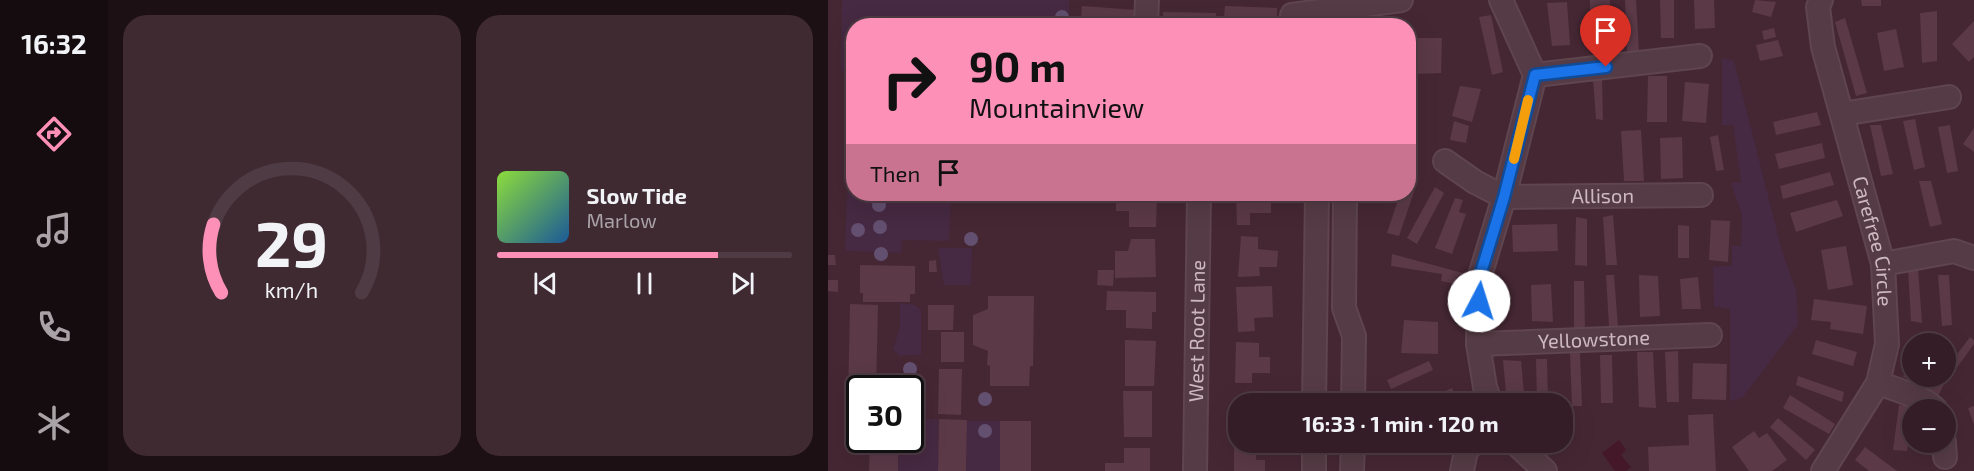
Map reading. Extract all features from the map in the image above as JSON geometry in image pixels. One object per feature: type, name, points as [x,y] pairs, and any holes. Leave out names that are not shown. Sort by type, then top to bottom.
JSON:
[{"type":"street","points":[[1146,18],[1147,0]]},
{"type":"street","points":[[1292,13],[1401,0]]},
{"type":"street","points":[[1487,393],[1478,344],[1479,279],[1504,197],[1535,75],[1501,0]]},
{"type":"street","name":"Carefree Circle","points":[[1821,0],[1818,7],[1823,47],[1883,264],[1887,344],[1878,383],[1823,471]]},
{"type":"street","points":[[1535,75],[1700,56]]},
{"type":"street","points":[[1842,114],[1949,97]]},
{"type":"street","points":[[1445,161],[1475,182],[1504,197]]},
{"type":"street","name":"Allison","points":[[1504,197],[1701,195]]},
{"type":"street","name":"West Root Lane","points":[[1195,471],[1198,201]]},
{"type":"street","points":[[1314,393],[1317,201]]},
{"type":"street","points":[[1345,201],[1344,308],[1354,336],[1353,393]]},
{"type":"street","points":[[1883,264],[1954,251],[1974,258]]},
{"type":"street","name":"Yellowstone","points":[[1478,344],[1710,335]]},
{"type":"street","points":[[1878,383],[1918,399]]},
{"type":"street","points":[[1314,453],[1314,471]]},
{"type":"street","points":[[1352,471],[1353,453]]},
{"type":"street","points":[[1462,471],[1466,453]]},
{"type":"street","points":[[1526,453],[1545,471]]},
{"type":"shaded area","points":[[842,0],[1069,0],[1069,18],[846,18],[846,69],[841,71]]},
{"type":"shaded area","points":[[1722,58],[1734,61],[1782,251],[1796,290],[1798,325],[1742,398],[1730,401],[1730,309],[1714,307],[1713,267],[1732,265],[1732,246],[1741,246],[1742,215],[1731,183],[1741,182],[1733,125],[1722,125]]},
{"type":"shaded area","points":[[847,201],[951,201],[949,241],[902,240],[901,253],[845,251]]},
{"type":"shaded area","points":[[938,248],[972,248],[971,285],[944,285]]},
{"type":"shaded area","points":[[900,303],[915,305],[921,310],[921,355],[899,356],[893,349],[900,327]]},
{"type":"shaded area","points":[[924,419],[939,419],[938,471],[898,471],[898,453],[924,453]]},
{"type":"shaded area","points":[[967,421],[1000,421],[1000,471],[966,471]]},
{"type":"shaded area","points":[[1619,440],[1626,450],[1621,455],[1631,467],[1626,471],[1615,471],[1602,453]]},
{"type":"building","points":[[1590,0],[1610,0],[1611,33],[1590,33]]},
{"type":"building","points":[[1625,0],[1636,0],[1639,51],[1627,52]]},
{"type":"building","points":[[1660,0],[1674,0],[1674,38],[1661,38]]},
{"type":"building","points":[[1694,0],[1714,0],[1715,28],[1695,29]]},
{"type":"building","points":[[1755,0],[1776,2],[1771,17],[1752,12]]},
{"type":"building","points":[[1861,0],[1881,0],[1881,6],[1862,6]]},
{"type":"building","points":[[1567,2],[1570,45],[1552,46],[1547,3]]},
{"type":"building","points":[[1082,6],[1136,10],[1135,18],[1081,17]]},
{"type":"building","points":[[1225,6],[1277,8],[1277,18],[1224,17]]},
{"type":"building","points":[[1937,11],[1937,61],[1922,63],[1920,13]]},
{"type":"building","points":[[1163,12],[1216,13],[1216,18],[1163,18]]},
{"type":"building","points":[[1491,15],[1503,72],[1492,75],[1479,17]]},
{"type":"building","points":[[1845,18],[1867,93],[1856,96],[1835,22]]},
{"type":"building","points":[[1974,21],[1974,57],[1969,62],[1952,44]]},
{"type":"building","points":[[1774,28],[1776,37],[1764,40],[1762,31]]},
{"type":"building","points":[[1896,29],[1904,67],[1884,71],[1877,33]]},
{"type":"building","points":[[1416,38],[1442,38],[1441,73],[1416,74]]},
{"type":"building","points":[[1778,40],[1783,56],[1760,61],[1756,45]]},
{"type":"building","points":[[1648,76],[1667,76],[1667,122],[1647,122]]},
{"type":"building","points":[[1602,77],[1603,120],[1596,119],[1593,79]]},
{"type":"building","points":[[1685,82],[1709,84],[1706,123],[1682,121]]},
{"type":"building","points":[[1460,86],[1481,89],[1472,122],[1452,116]]},
{"type":"building","points":[[1817,112],[1821,125],[1776,135],[1773,122]]},
{"type":"building","points":[[1915,119],[1925,167],[1914,170],[1903,121]]},
{"type":"building","points":[[1454,121],[1469,126],[1466,143],[1450,140]]},
{"type":"building","points":[[1870,125],[1881,125],[1893,174],[1881,176]]},
{"type":"building","points":[[1950,125],[1958,171],[1947,173],[1938,127]]},
{"type":"building","points":[[1974,128],[1974,152],[1963,144]]},
{"type":"building","points":[[1641,130],[1644,181],[1624,181],[1621,131]]},
{"type":"building","points":[[1718,135],[1724,170],[1716,171],[1710,137]]},
{"type":"building","points":[[1682,137],[1683,178],[1661,179],[1660,138]]},
{"type":"building","points":[[1822,143],[1825,158],[1779,169],[1775,154]]},
{"type":"building","points":[[1830,172],[1834,185],[1783,199],[1780,186]]},
{"type":"building","points":[[1919,181],[1931,181],[1942,224],[1930,227]]},
{"type":"building","points":[[1435,187],[1444,193],[1417,244],[1407,238]]},
{"type":"building","points":[[1455,198],[1463,200],[1459,212],[1466,214],[1452,254],[1435,248]]},
{"type":"building","points":[[1837,200],[1843,216],[1796,232],[1790,213]]},
{"type":"building","points":[[1116,201],[1157,201],[1156,227],[1129,227],[1129,211],[1116,211]]},
{"type":"building","points":[[1236,201],[1271,201],[1271,213],[1250,213],[1250,225],[1237,225]]},
{"type":"building","points":[[1398,201],[1411,201],[1399,236],[1387,233]]},
{"type":"building","points":[[1613,215],[1617,265],[1606,265],[1603,217]]},
{"type":"building","points":[[1576,217],[1587,219],[1587,266],[1575,265]]},
{"type":"building","points":[[1711,220],[1730,221],[1728,262],[1709,260]]},
{"type":"building","points":[[1557,224],[1558,251],[1513,252],[1512,225]]},
{"type":"building","points":[[1678,225],[1689,226],[1689,258],[1678,258]]},
{"type":"building","points":[[1241,236],[1258,237],[1258,249],[1278,251],[1277,267],[1259,267],[1260,276],[1238,277]]},
{"type":"building","points":[[1131,239],[1155,239],[1156,277],[1115,278],[1115,251],[1128,251]]},
{"type":"building","points":[[1846,246],[1853,285],[1828,290],[1821,250]]},
{"type":"building","points":[[1392,254],[1463,273],[1460,285],[1441,281],[1442,274],[1391,266]]},
{"type":"building","points":[[828,255],[835,255],[836,265],[828,265]]},
{"type":"building","points":[[936,260],[937,272],[929,272],[929,261]]},
{"type":"building","points":[[860,265],[915,266],[915,294],[910,294],[910,302],[863,302],[863,293],[860,293]]},
{"type":"building","points":[[1918,268],[1922,323],[1911,321],[1908,269]]},
{"type":"building","points":[[1098,270],[1114,270],[1113,286],[1097,285]]},
{"type":"building","points":[[1606,275],[1614,275],[1618,327],[1609,326]]},
{"type":"building","points":[[1639,275],[1658,276],[1660,316],[1640,317]]},
{"type":"building","points":[[1938,275],[1949,275],[1952,325],[1942,326]]},
{"type":"building","points":[[1698,277],[1701,309],[1682,309],[1680,279]]},
{"type":"building","points":[[828,280],[838,280],[838,292],[828,291]]},
{"type":"building","points":[[1574,281],[1584,281],[1585,328],[1574,328]]},
{"type":"building","points":[[1551,284],[1553,322],[1532,321],[1531,285]]},
{"type":"building","points":[[1272,286],[1273,317],[1254,318],[1255,331],[1238,332],[1236,287]]},
{"type":"building","points":[[1107,291],[1156,292],[1156,312],[1152,312],[1152,329],[1126,328],[1126,310],[1106,310]]},
{"type":"building","points":[[988,296],[1034,296],[1033,366],[1030,366],[1029,386],[990,386],[988,351],[973,345],[973,315],[988,309]]},
{"type":"building","points":[[1814,299],[1867,306],[1863,334],[1830,329],[1831,322],[1811,320]]},
{"type":"building","points":[[850,304],[878,305],[876,375],[849,375]]},
{"type":"building","points":[[928,305],[954,305],[953,330],[928,330]]},
{"type":"building","points":[[1404,320],[1438,322],[1438,354],[1401,353]]},
{"type":"building","points":[[941,332],[964,332],[964,362],[941,362]]},
{"type":"building","points":[[1970,337],[1974,340],[1974,344],[1956,369],[1956,356]]},
{"type":"building","points":[[1125,340],[1156,341],[1154,386],[1125,386]]},
{"type":"building","points":[[1816,340],[1857,352],[1853,366],[1812,354]]},
{"type":"building","points":[[1236,342],[1259,343],[1259,357],[1270,357],[1270,373],[1252,373],[1252,383],[1235,383]]},
{"type":"building","points":[[1678,351],[1679,402],[1667,402],[1665,352]]},
{"type":"building","points":[[1637,352],[1653,352],[1656,408],[1639,407]]},
{"type":"building","points":[[1570,353],[1580,353],[1582,406],[1573,406]]},
{"type":"building","points":[[1600,355],[1612,355],[1613,403],[1601,403]]},
{"type":"building","points":[[1536,359],[1547,359],[1548,393],[1537,393]]},
{"type":"building","points":[[1503,360],[1521,361],[1524,393],[1506,393]]},
{"type":"building","points":[[1429,361],[1433,370],[1391,389],[1387,380]]},
{"type":"building","points":[[1693,363],[1727,364],[1726,400],[1692,399]]},
{"type":"building","points":[[939,369],[962,369],[961,415],[938,414]]},
{"type":"building","points":[[1798,376],[1844,392],[1842,402],[1796,385]]},
{"type":"building","points":[[1928,387],[1943,387],[1938,397],[1926,391]]},
{"type":"building","points":[[1452,388],[1454,393],[1441,393]]},
{"type":"building","points":[[1123,391],[1152,391],[1152,437],[1124,437]]},
{"type":"building","points":[[1790,395],[1835,424],[1829,434],[1783,408]]},
{"type":"building","points":[[1899,405],[1902,405],[1902,451],[1893,450]]},
{"type":"building","points":[[1974,406],[1974,425],[1968,408]]},
{"type":"building","points":[[1713,414],[1716,471],[1649,471],[1648,447],[1689,445],[1688,415]]},
{"type":"building","points":[[1778,418],[1815,450],[1806,460],[1770,427]]},
{"type":"building","points":[[939,419],[967,420],[966,471],[938,471]]},
{"type":"building","points":[[1000,421],[1031,421],[1031,471],[1000,471]]},
{"type":"building","points":[[1754,431],[1759,438],[1767,433],[1787,460],[1772,471],[1749,471],[1732,447]]},
{"type":"building","points":[[1865,447],[1897,471],[1869,471],[1855,460]]},
{"type":"building","points":[[1124,448],[1150,448],[1150,471],[1105,471],[1105,463],[1124,463]]},
{"type":"building","points":[[870,453],[898,453],[898,471],[869,471]]},
{"type":"building","points":[[1234,453],[1256,453],[1256,460],[1265,460],[1265,471],[1234,471]]},
{"type":"slow traffic","points":[[1514,159],[1528,100]]},
{"type":"route","points":[[1479,301],[1479,279],[1504,197],[1535,75],[1606,67]]}]
